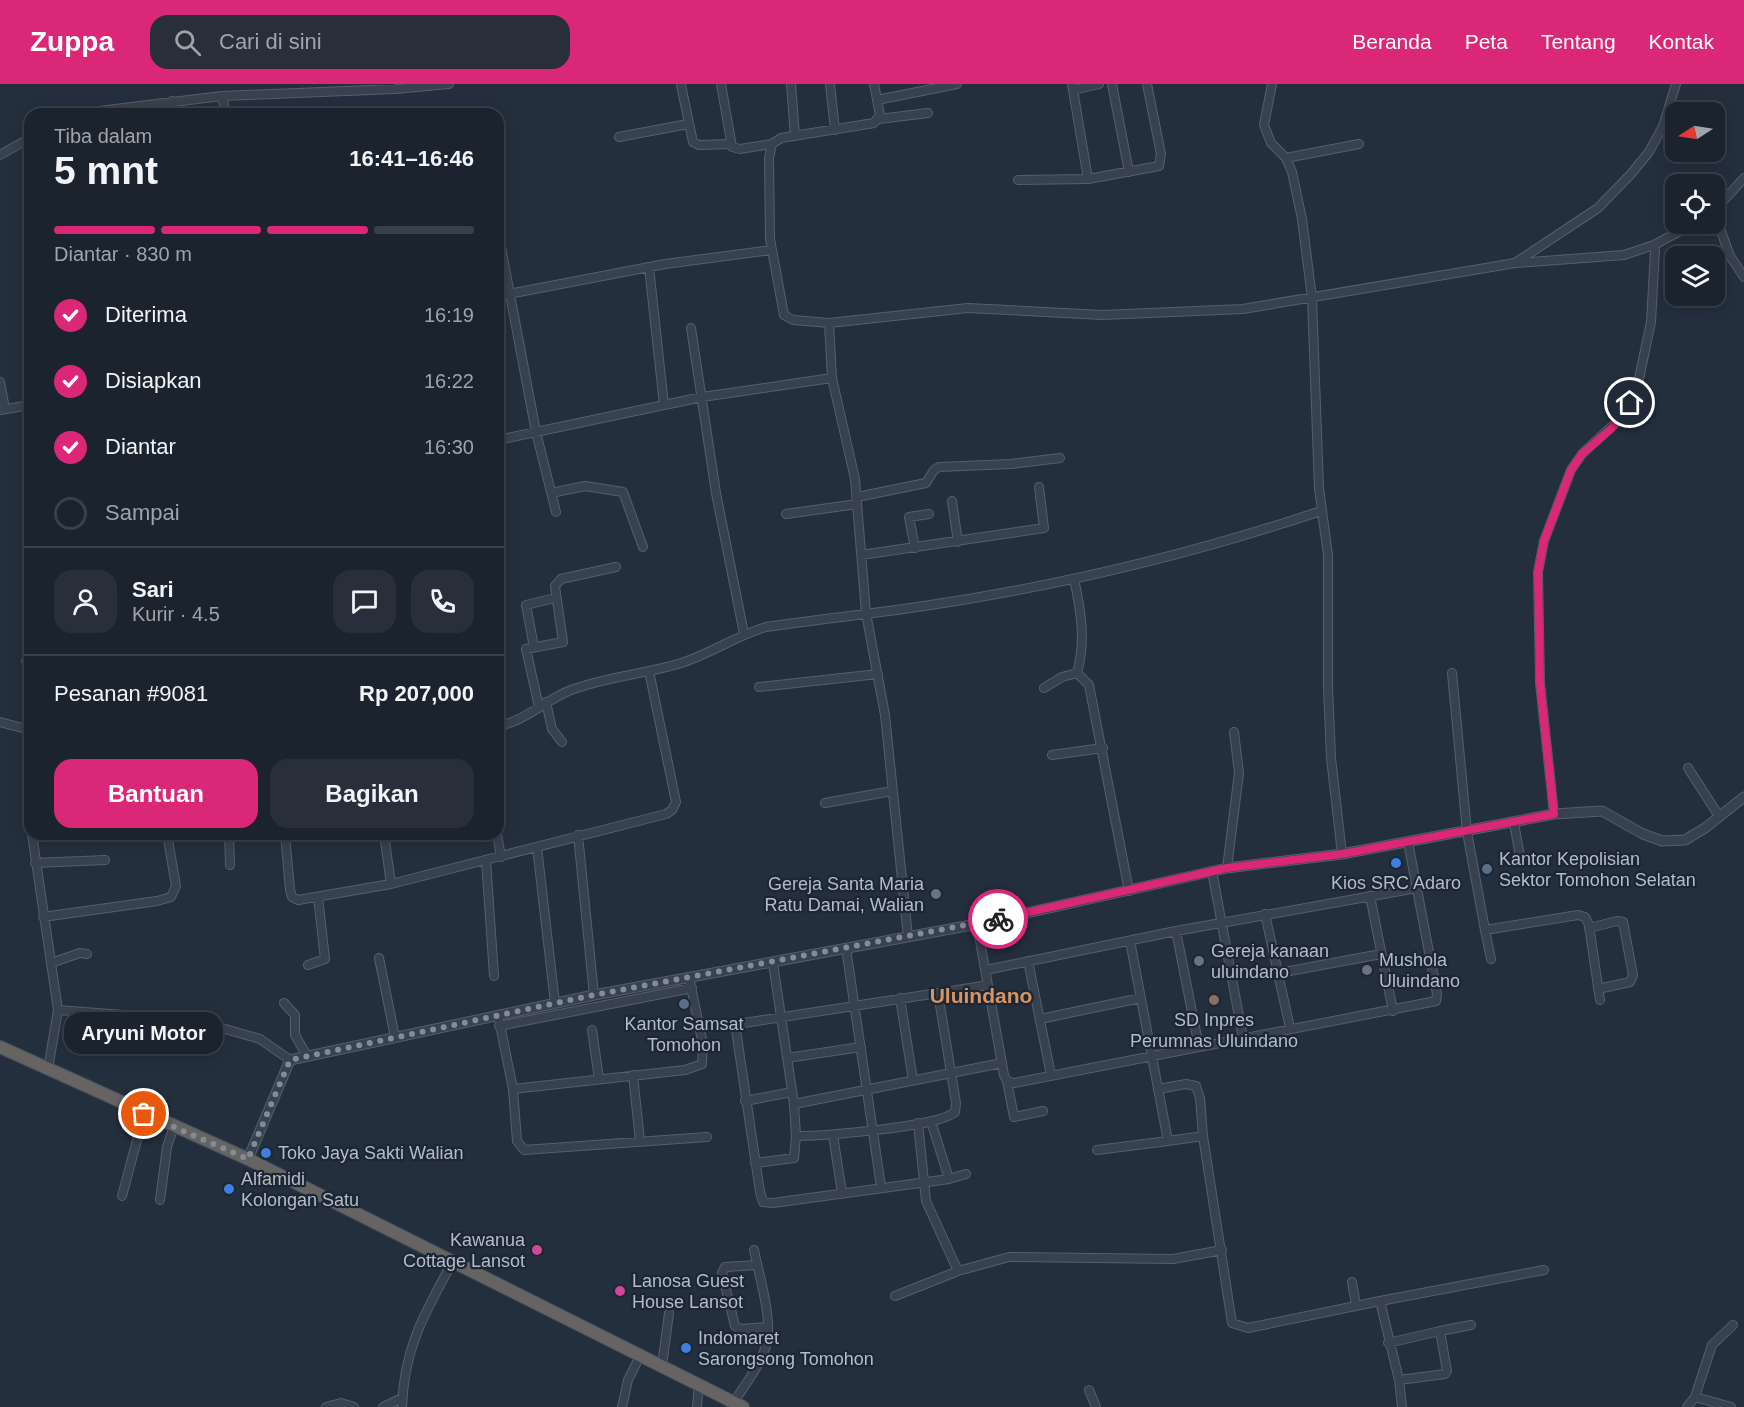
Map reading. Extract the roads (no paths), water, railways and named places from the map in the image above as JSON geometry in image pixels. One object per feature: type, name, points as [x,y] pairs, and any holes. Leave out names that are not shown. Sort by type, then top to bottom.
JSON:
[{"type":"highway","points":[[0,1047],[248,1159],[739,1405]]},
{"type":"street","points":[[245,84],[246,94]]},
{"type":"street","points":[[120,108],[246,94],[395,89],[449,84]]},
{"type":"street","points":[[722,84],[731,144]]},
{"type":"street","points":[[791,84],[795,136]]},
{"type":"street","points":[[830,84],[835,130]]},
{"type":"street","points":[[874,84],[879,118]]},
{"type":"street","points":[[909,84],[910,93]]},
{"type":"street","points":[[877,100],[942,85],[957,84]]},
{"type":"street","points":[[1088,179],[1072,87],[1099,84]]},
{"type":"street","points":[[1112,84],[1129,172]]},
{"type":"street","points":[[1018,180],[1088,179],[1154,168],[1161,162],[1147,84]]},
{"type":"street","points":[[1272,84],[1264,125],[1271,143],[1286,158],[1292,172],[1302,219],[1312,298],[1321,511],[1328,555],[1328,687],[1331,746],[1342,854]]},
{"type":"street","points":[[1515,263],[1598,208],[1630,176],[1649,152],[1663,126],[1676,84]]},
{"type":"street","points":[[681,85],[688,124],[696,144],[731,144],[740,149],[772,144],[781,138],[870,125],[879,118],[928,113]]},
{"type":"street","points":[[222,96],[225,108]]},
{"type":"street","points":[[172,101],[173,108]]},
{"type":"street","points":[[620,137],[688,124]]},
{"type":"street","points":[[0,155],[24,141]]},
{"type":"street","points":[[772,144],[769,158],[772,250],[784,315],[793,320],[829,323],[968,308],[1102,315],[1227,310],[1312,298],[1515,263],[1624,255],[1654,245],[1674,234]]},
{"type":"street","points":[[1286,158],[1359,144]]},
{"type":"street","points":[[1725,200],[1744,178]]},
{"type":"street","points":[[1722,234],[1730,256],[1744,277]]},
{"type":"street","points":[[1554,814],[1540,683],[1538,572],[1544,541],[1571,470],[1582,454],[1624,415],[1637,388],[1651,322],[1654,245]]},
{"type":"street","points":[[504,296],[649,267],[715,256],[772,250]]},
{"type":"street","points":[[504,260],[536,432],[556,512]]},
{"type":"street","points":[[649,267],[664,405]]},
{"type":"street","points":[[829,323],[832,378],[849,447],[857,500],[866,613],[879,674],[908,937]]},
{"type":"street","points":[[691,328],[716,493],[744,634]]},
{"type":"street","points":[[504,439],[702,397],[832,378]]},
{"type":"street","points":[[0,382],[3,410],[24,406]]},
{"type":"street","points":[[786,514],[926,483],[934,470],[939,467],[1011,464],[1060,458]]},
{"type":"street","points":[[551,493],[585,486],[623,492],[643,547]]},
{"type":"street","points":[[861,555],[1044,528],[1039,488]]},
{"type":"street","points":[[952,501],[958,542]]},
{"type":"street","points":[[504,725],[511,724],[543,704],[592,683],[678,664],[744,634],[766,627],[924,606],[1074,579],[1135,566],[1321,511]]},
{"type":"street","points":[[915,548],[909,517],[929,514]]},
{"type":"street","points":[[562,742],[552,729],[526,649],[562,642],[555,598],[555,586],[561,579],[616,567]]},
{"type":"street","points":[[1074,579],[1082,615],[1082,646],[1077,674]]},
{"type":"street","points":[[534,647],[526,605],[555,598]]},
{"type":"street","points":[[286,840],[292,897],[298,900],[391,884],[666,814],[675,807],[675,795],[649,671]]},
{"type":"street","points":[[1452,673],[1467,832],[1491,959]]},
{"type":"street","points":[[759,687],[879,674]]},
{"type":"street","points":[[1044,688],[1062,677],[1077,674]]},
{"type":"street","points":[[1077,674],[1089,685],[1129,891]]},
{"type":"street","points":[[0,722],[24,728]]},
{"type":"street","points":[[1227,868],[1239,773],[1234,732]]},
{"type":"street","points":[[1052,755],[1102,748]]},
{"type":"street","points":[[1688,768],[1719,816]]},
{"type":"street","points":[[825,803],[892,791]]},
{"type":"street","points":[[58,1010],[137,1016],[222,1028],[260,1039],[290,1060],[594,995],[977,924],[1227,868],[1342,854],[1554,814],[1602,811],[1643,834],[1662,841],[1677,841],[1691,837],[1744,797]]},
{"type":"street","points":[[1514,823],[1521,862]]},
{"type":"street","points":[[578,835],[594,995]]},
{"type":"street","points":[[33,840],[58,1010],[48,1069]]},
{"type":"street","points":[[44,916],[157,901],[171,897],[176,886],[168,840]]},
{"type":"street","points":[[229,840],[230,865]]},
{"type":"street","points":[[385,840],[391,884]]},
{"type":"street","points":[[498,840],[501,857]]},
{"type":"street","points":[[1007,1081],[1014,1083],[1152,1057],[1290,1028],[1393,1011],[1437,999],[1408,842]]},
{"type":"street","points":[[537,847],[555,1003]]},
{"type":"street","points":[[36,863],[105,860]]},
{"type":"street","points":[[486,860],[495,976]]},
{"type":"street","points":[[1212,871],[1244,1038]]},
{"type":"street","points":[[986,970],[1265,914],[1417,888]]},
{"type":"street","points":[[1370,896],[1393,1011]]},
{"type":"street","points":[[308,965],[325,959],[318,897]]},
{"type":"street","points":[[1265,914],[1290,1028]]},
{"type":"street","points":[[1485,930],[1578,915],[1585,917],[1589,928],[1600,1000]]},
{"type":"street","points":[[1589,928],[1617,921],[1623,922],[1633,975],[1630,982],[1598,989]]},
{"type":"street","points":[[977,924],[1014,1117],[1043,1111]]},
{"type":"street","points":[[1176,931],[1200,1047]]},
{"type":"street","points":[[1130,941],[1168,1141]]},
{"type":"street","points":[[846,948],[881,1187]]},
{"type":"street","points":[[51,963],[87,954]]},
{"type":"street","points":[[1279,973],[1381,954]]},
{"type":"street","points":[[379,958],[395,1037]]},
{"type":"street","points":[[1028,961],[1051,1075]]},
{"type":"street","points":[[755,1163],[794,1158],[796,1136],[788,1058],[773,963]]},
{"type":"street","points":[[513,1089],[685,1070],[702,1064],[704,1054],[689,977]]},
{"type":"street","points":[[966,1174],[925,1184],[881,1187],[767,1204],[761,1199],[736,1027],[744,1023],[988,985]]},
{"type":"street","points":[[499,1026],[692,988]]},
{"type":"street","points":[[796,1136],[833,1135],[918,1123],[947,1118],[955,1113],[956,1103],[939,993]]},
{"type":"street","points":[[900,998],[913,1080]]},
{"type":"street","points":[[1040,1018],[1142,998]]},
{"type":"street","points":[[284,1003],[295,1015],[295,1035],[307,1056]]},
{"type":"street","points":[[498,1016],[513,1089],[517,1142],[524,1150],[707,1137]]},
{"type":"street","points":[[592,1030],[599,1079]]},
{"type":"street","points":[[788,1058],[861,1047]]},
{"type":"street","points":[[248,1159],[290,1060]]},
{"type":"street","points":[[794,1104],[1002,1063]]},
{"type":"street","points":[[633,1075],[640,1141]]},
{"type":"street","points":[[1158,1089],[1186,1084],[1196,1086],[1200,1098],[1203,1136],[1222,1250],[1228,1312],[1235,1326],[1248,1328],[1356,1305],[1544,1270]]},
{"type":"street","points":[[745,1101],[792,1092]]},
{"type":"street","points":[[122,1196],[144,1114]]},
{"type":"street","points":[[931,1121],[949,1179]]},
{"type":"street","points":[[918,1123],[929,1208],[958,1271]]},
{"type":"street","points":[[160,1200],[166,1154],[174,1126]]},
{"type":"street","points":[[833,1135],[842,1193]]},
{"type":"street","points":[[1097,1150],[1203,1136]]},
{"type":"street","points":[[739,1405],[764,1351],[768,1327],[754,1250]]},
{"type":"street","points":[[895,1296],[958,1271],[1009,1257],[1173,1259],[1222,1250]]},
{"type":"street","points":[[402,1407],[403,1372],[409,1348],[453,1262]]},
{"type":"street","points":[[757,1265],[725,1267],[722,1273],[735,1326],[740,1329],[768,1327]]},
{"type":"street","points":[[1352,1282],[1356,1305]]},
{"type":"street","points":[[1380,1301],[1388,1343],[1399,1380],[1402,1407]]},
{"type":"street","points":[[662,1366],[669,1312]]},
{"type":"street","points":[[1388,1343],[1471,1325]]},
{"type":"street","points":[[1687,1407],[1695,1397],[1712,1345],[1733,1325]]},
{"type":"street","points":[[1399,1380],[1447,1373],[1440,1331]]},
{"type":"street","points":[[622,1407],[628,1380],[640,1356]]},
{"type":"street","points":[[697,1407],[699,1383]]},
{"type":"street","points":[[1089,1390],[1096,1407]]},
{"type":"street","points":[[1695,1397],[1731,1407]]},
{"type":"street","points":[[383,1407],[402,1398]]},
{"type":"street","points":[[326,1407],[341,1403],[354,1407]]},
{"type":"place","name":"Kios SRC Adaro","points":[[1396,863]]},
{"type":"place","name":"Kantor Kepolisian Sektor Tomohon Selatan","points":[[1487,869]]},
{"type":"place","name":"Gereja Santa Maria Ratu Damai, Walian","points":[[936,894]]},
{"type":"place","name":"Gereja kanaan uluindano","points":[[1199,961]]},
{"type":"place","name":"Mushola Uluindano","points":[[1367,970]]},
{"type":"place","name":"SD Inpres Perumnas Uluindano","points":[[1214,1000]]},
{"type":"place","name":"Kantor Samsat Tomohon","points":[[684,1004]]},
{"type":"place","name":"Aryuni Motor","points":[[144,1114]]},
{"type":"place","name":"Toko Jaya Sakti Walian","points":[[266,1153]]},
{"type":"place","name":"Alfamidi Kolongan Satu","points":[[229,1189]]},
{"type":"place","name":"Kawanua Cottage Lansot","points":[[537,1250]]},
{"type":"place","name":"Lanosa Guest House Lansot","points":[[620,1291]]},
{"type":"place","name":"Indomaret Sarongsong Tomohon","points":[[686,1348]]},
{"type":"district","name":"Uluindano","points":[[981,995]]}]
